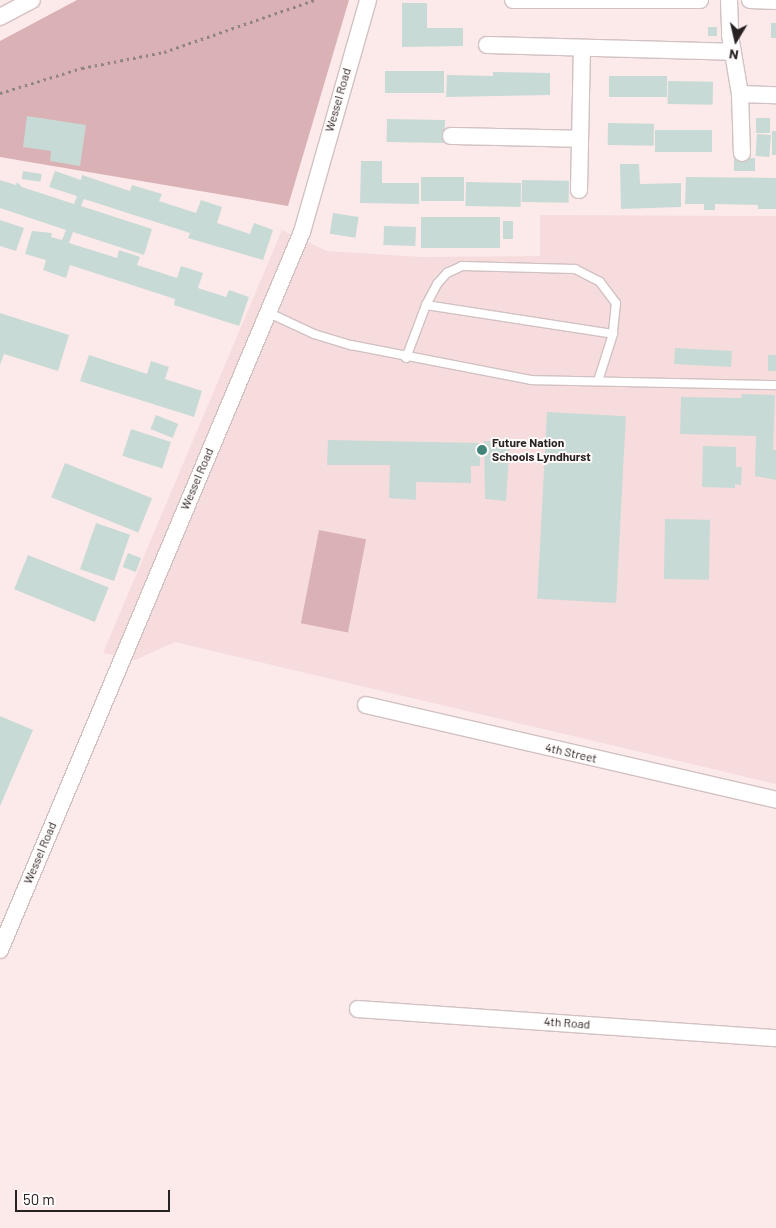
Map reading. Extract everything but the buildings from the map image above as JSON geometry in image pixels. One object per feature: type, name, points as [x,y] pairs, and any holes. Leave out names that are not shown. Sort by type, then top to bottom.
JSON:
[{"type":"street","points":[[0,17],[32,0]]},
{"type":"street","name":"Wessel Road","points":[[0,950],[302,232],[368,0]]},
{"type":"street","points":[[513,0],[700,0]]},
{"type":"street","points":[[729,0],[732,52],[740,94],[742,152]]},
{"type":"street","points":[[750,0],[776,0]]},
{"type":"street","points":[[487,45],[732,52]]},
{"type":"street","points":[[579,190],[582,48]]},
{"type":"street","points":[[740,94],[776,95]]},
{"type":"street","points":[[451,136],[580,139]]},
{"type":"street","name":"4th Street","points":[[366,705],[776,800]]},
{"type":"street","name":"4th Road","points":[[358,1009],[776,1038]]},
{"type":"lane","points":[[406,358],[426,305],[442,279],[462,266],[575,269],[600,282],[616,303],[614,334],[598,381]]},
{"type":"lane","points":[[426,305],[614,334]]},
{"type":"lane","points":[[269,313],[314,334],[406,358],[531,380],[776,386]]},
{"type":"path","points":[[0,93],[82,68],[164,52],[314,0]]},
{"type":"shaded area","points":[[77,0],[349,0],[288,206],[0,157],[0,41]]},
{"type":"shaded area","name":"Future Nation Schools Lyndhurst","points":[[540,215],[776,216],[776,784],[175,642],[135,660],[103,653],[282,230],[327,251],[422,257],[540,256]]},
{"type":"shaded area","points":[[319,530],[366,539],[348,632],[301,623]]},
{"type":"place","name":"Future Nation Schools Lyndhurst","points":[[482,450]]}]
